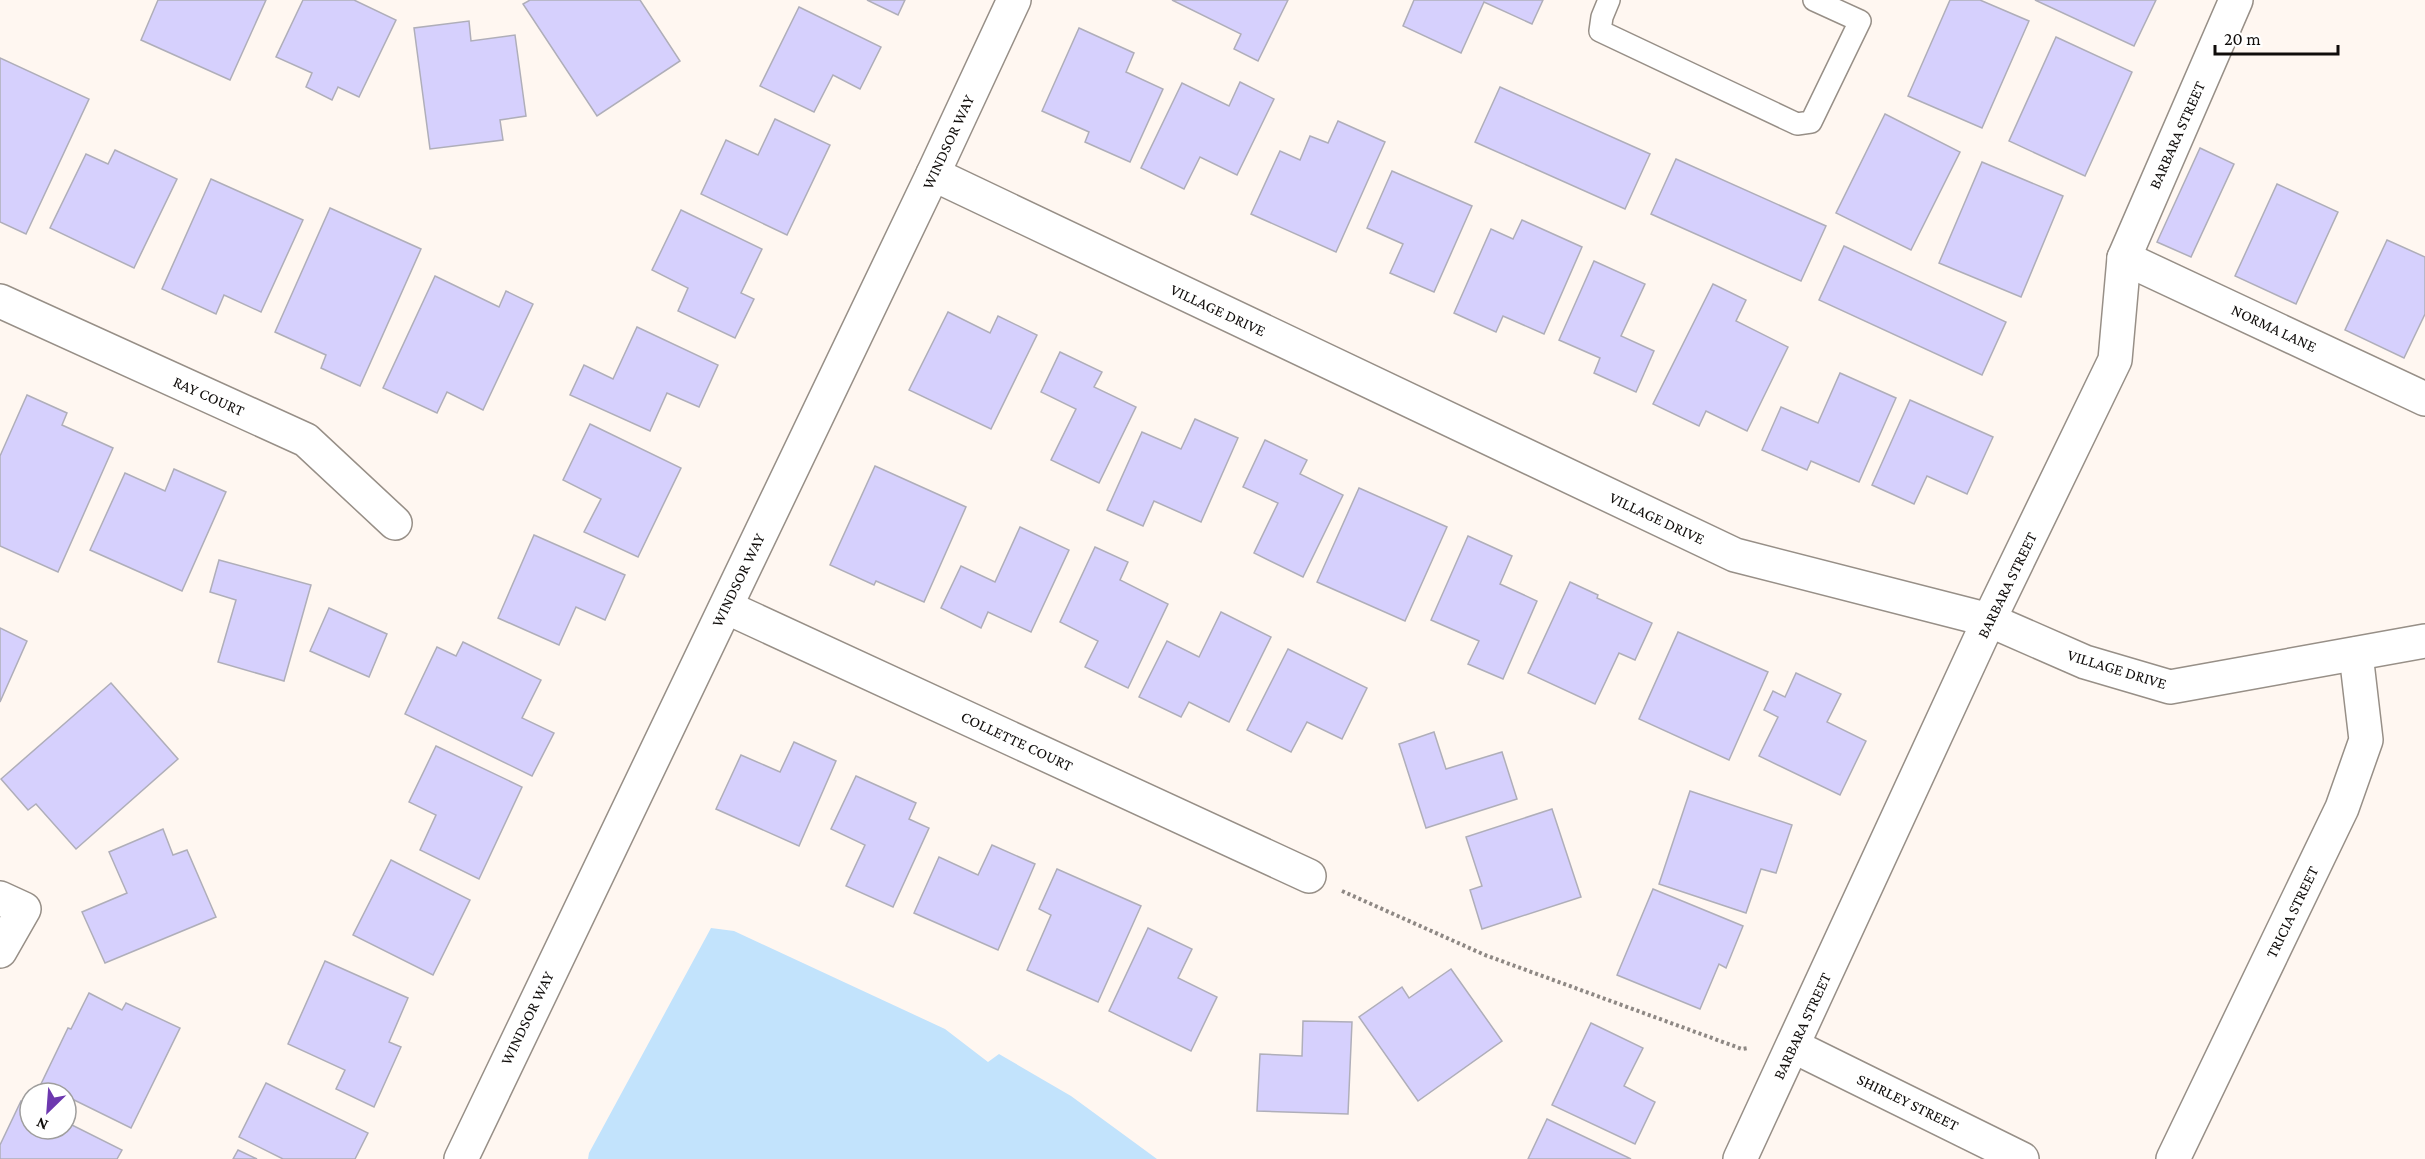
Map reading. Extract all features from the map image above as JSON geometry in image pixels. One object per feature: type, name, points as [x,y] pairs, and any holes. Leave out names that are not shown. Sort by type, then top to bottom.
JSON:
[{"type":"street","name":"WINDSOR WAY","points":[[461,1159],[933,174],[1014,0]]},
{"type":"street","name":"BARBARA STREET","points":[[1740,1159],[1989,620],[2115,360],[2124,258],[2236,0]]},
{"type":"street","name":"VILLAGE DRIVE","points":[[933,174],[1735,555],[1989,620],[2085,662],[2170,687],[2425,641]]},
{"type":"street","name":"NORMA LANE","points":[[2124,258],[2425,399]]},
{"type":"street","name":"RAY COURT","points":[[0,301],[306,440],[395,524]]},
{"type":"street","name":"COLLETTE COURT","points":[[726,607],[1309,876]]},
{"type":"street","name":"TRICIA STREET","points":[[2173,1159],[2342,808],[2366,741],[2356,654]]},
{"type":"street","points":[[0,951],[12,903]]},
{"type":"street","name":"SHIRLEY STREET","points":[[1793,1046],[2022,1159]]},
{"type":"lane","points":[[1609,0],[1602,17],[1600,32],[1797,124],[1811,122],[1860,21],[1814,0]]},
{"type":"path","points":[[1309,876],[1485,955],[1742,1049],[1793,1046]]},
{"type":"water","points":[[711,928],[734,931],[945,1029],[988,1062],[999,1054],[1071,1096],[1157,1159],[588,1159],[589,1153]]},
{"type":"building","points":[[158,0],[266,0],[230,80],[141,40]]},
{"type":"building","points":[[303,0],[354,0],[396,20],[359,97],[338,87],[332,100],[306,87],[312,73],[276,57]]},
{"type":"building","points":[[530,0],[640,0],[680,61],[597,116],[523,4]]},
{"type":"building","points":[[867,0],[905,0],[898,15]]},
{"type":"building","points":[[1172,0],[1288,0],[1258,61],[1234,49],[1241,34]]},
{"type":"building","points":[[1414,0],[1543,0],[1532,24],[1484,2],[1461,53],[1403,26]]},
{"type":"building","points":[[1950,0],[1980,0],[2029,21],[1982,128],[1908,96]]},
{"type":"building","points":[[2035,0],[2156,0],[2134,46]]},
{"type":"building","points":[[799,7],[881,47],[860,89],[833,75],[814,112],[760,86]]},
{"type":"building","points":[[469,21],[471,41],[515,35],[526,116],[500,120],[503,140],[430,149],[414,28]]},
{"type":"building","points":[[1079,28],[1134,53],[1126,72],[1163,89],[1130,162],[1085,142],[1089,132],[1042,111]]},
{"type":"building","points":[[2056,37],[2132,72],[2085,176],[2009,141]]},
{"type":"building","points":[[0,58],[89,99],[26,234],[0,222]]},
{"type":"building","points":[[1240,82],[1274,99],[1237,175],[1200,157],[1184,189],[1141,168],[1182,83],[1229,106]]},
{"type":"building","points":[[1500,87],[1650,154],[1625,209],[1475,142]]},
{"type":"building","points":[[1885,114],[1960,152],[1911,250],[1836,213]]},
{"type":"building","points":[[775,119],[830,145],[787,235],[701,194],[726,140],[758,155]]},
{"type":"building","points":[[1338,121],[1385,142],[1336,252],[1251,214],[1280,151],[1300,160],[1310,136],[1328,143]]},
{"type":"building","points":[[2200,148],[2234,164],[2191,257],[2157,242]]},
{"type":"building","points":[[115,150],[177,179],[134,268],[50,228],[86,154],[108,164]]},
{"type":"building","points":[[1676,159],[1826,226],[1801,281],[1651,214]]},
{"type":"building","points":[[1982,162],[2063,196],[2021,297],[1939,263]]},
{"type":"building","points":[[1392,171],[1472,206],[1434,292],[1390,273],[1403,244],[1367,228]]},
{"type":"building","points":[[211,179],[303,220],[261,312],[224,295],[216,314],[162,289]]},
{"type":"building","points":[[2277,184],[2338,212],[2296,304],[2235,276]]},
{"type":"building","points":[[330,208],[421,249],[360,386],[321,368],[326,355],[275,332]]},
{"type":"building","points":[[681,210],[762,249],[741,293],[754,299],[735,338],[678,311],[688,288],[652,270]]},
{"type":"building","points":[[1522,220],[1582,247],[1544,334],[1503,316],[1496,332],[1454,313],[1491,229],[1513,239]]},
{"type":"building","points":[[2387,240],[2425,257],[2425,314],[2404,358],[2345,330]]},
{"type":"building","points":[[1844,246],[2006,322],[1982,375],[1819,300]]},
{"type":"building","points":[[1594,261],[1645,284],[1621,336],[1654,351],[1636,392],[1594,373],[1600,358],[1559,340]]},
{"type":"building","points":[[435,276],[499,307],[506,291],[533,304],[483,410],[447,392],[437,413],[383,388]]},
{"type":"building","points":[[1713,284],[1746,300],[1736,321],[1788,347],[1747,431],[1706,411],[1699,426],[1653,404]]},
{"type":"building","points":[[948,312],[990,333],[998,316],[1037,335],[991,429],[909,390]]},
{"type":"building","points":[[637,327],[718,365],[699,407],[667,393],[650,431],[570,395],[584,365],[613,379]]},
{"type":"building","points":[[1060,352],[1102,372],[1094,387],[1136,407],[1099,483],[1051,460],[1076,409],[1041,392]]},
{"type":"building","points":[[1840,373],[1896,398],[1859,482],[1811,461],[1807,470],[1762,450],[1781,407],[1818,423]]},
{"type":"building","points":[[27,395],[67,413],[62,425],[113,448],[58,572],[0,546],[0,456]]},
{"type":"building","points":[[1910,400],[1993,437],[1967,494],[1927,476],[1914,504],[1872,485]]},
{"type":"building","points":[[1195,419],[1238,438],[1201,522],[1154,501],[1143,526],[1107,510],[1142,432],[1181,449]]},
{"type":"building","points":[[590,424],[681,468],[638,557],[584,532],[601,499],[563,480]]},
{"type":"building","points":[[1265,440],[1307,460],[1300,474],[1343,495],[1303,577],[1254,553],[1278,503],[1243,487]]},
{"type":"building","points":[[875,466],[966,507],[924,602],[876,581],[874,585],[830,565]]},
{"type":"building","points":[[174,469],[226,492],[182,591],[90,550],[125,473],[165,491]]},
{"type":"building","points":[[1359,488],[1447,527],[1405,621],[1317,582]]},
{"type":"building","points":[[1020,527],[1069,550],[1031,632],[988,612],[981,628],[941,608],[961,566],[995,582]]},
{"type":"building","points":[[534,535],[625,575],[605,620],[576,607],[559,645],[498,618]]},
{"type":"building","points":[[1468,536],[1512,556],[1500,584],[1537,601],[1503,679],[1468,664],[1479,641],[1431,620]]},
{"type":"building","points":[[1095,547],[1128,562],[1120,580],[1168,604],[1128,688],[1085,667],[1098,641],[1060,622]]},
{"type":"building","points":[[219,560],[311,585],[284,681],[218,662],[236,600],[210,592]]},
{"type":"building","points":[[1570,582],[1598,595],[1597,598],[1652,623],[1635,660],[1619,653],[1595,704],[1528,673]]},
{"type":"building","points":[[329,608],[387,634],[369,677],[310,651]]},
{"type":"building","points":[[1221,612],[1271,637],[1229,722],[1189,702],[1181,717],[1139,697],[1167,641],[1199,657]]},
{"type":"building","points":[[0,628],[27,641],[0,702]]},
{"type":"building","points":[[1678,632],[1768,672],[1729,760],[1639,719]]},
{"type":"building","points":[[463,642],[541,680],[522,718],[554,733],[532,776],[405,714],[437,647],[456,656]]},
{"type":"building","points":[[1288,649],[1367,688],[1342,739],[1307,722],[1291,752],[1247,730]]},
{"type":"building","points":[[1796,673],[1841,694],[1827,722],[1866,741],[1840,795],[1759,756],[1778,717],[1764,710],[1773,691],[1785,697]]},
{"type":"building","points":[[111,683],[178,759],[76,849],[36,804],[28,810],[1,779]]},
{"type":"building","points":[[1434,732],[1446,769],[1502,752],[1517,799],[1426,828],[1399,744]]},
{"type":"building","points":[[794,742],[836,761],[799,846],[716,809],[741,755],[780,772]]},
{"type":"building","points":[[436,746],[522,787],[479,879],[420,850],[436,815],[409,802]]},
{"type":"building","points":[[856,776],[916,803],[909,819],[929,828],[893,907],[846,886],[865,845],[831,829]]},
{"type":"building","points":[[1690,791],[1792,825],[1776,873],[1761,869],[1746,913],[1659,884]]},
{"type":"building","points":[[1552,809],[1581,897],[1482,929],[1470,890],[1482,886],[1466,837]]},
{"type":"building","points":[[163,829],[173,855],[187,850],[216,917],[105,963],[82,912],[127,893],[109,852]]},
{"type":"building","points":[[992,845],[1035,864],[998,950],[914,913],[939,857],[978,875]]},
{"type":"building","points":[[391,860],[470,900],[433,975],[353,935]]},
{"type":"building","points":[[1057,869],[1141,906],[1098,1002],[1027,970],[1051,915],[1039,909]]},
{"type":"building","points":[[1653,889],[1743,926],[1726,968],[1719,964],[1700,1009],[1617,975]]},
{"type":"building","points":[[1148,928],[1192,949],[1178,978],[1217,997],[1191,1051],[1109,1011]]},
{"type":"building","points":[[325,961],[408,998],[389,1042],[401,1047],[374,1107],[336,1089],[345,1070],[288,1044]]},
{"type":"building","points":[[1451,969],[1502,1041],[1418,1101],[1359,1017],[1402,987],[1409,998]]},
{"type":"building","points":[[89,993],[122,1010],[126,1003],[180,1028],[131,1128],[78,1102],[78,1081],[42,1081],[68,1028],[71,1029]]},
{"type":"building","points":[[1303,1021],[1352,1022],[1348,1114],[1257,1111],[1260,1054],[1302,1056]]},
{"type":"building","points":[[1591,1023],[1643,1048],[1624,1086],[1655,1102],[1635,1144],[1552,1105]]},
{"type":"building","points":[[266,1083],[368,1133],[355,1159],[283,1159],[239,1137]]},
{"type":"building","points":[[18,1107],[18,1141],[78,1141],[78,1128],[122,1150],[117,1159],[0,1159],[0,1145]]},
{"type":"building","points":[[1547,1119],[1631,1159],[1528,1159]]},
{"type":"building","points":[[238,1150],[257,1159],[233,1159]]}]
